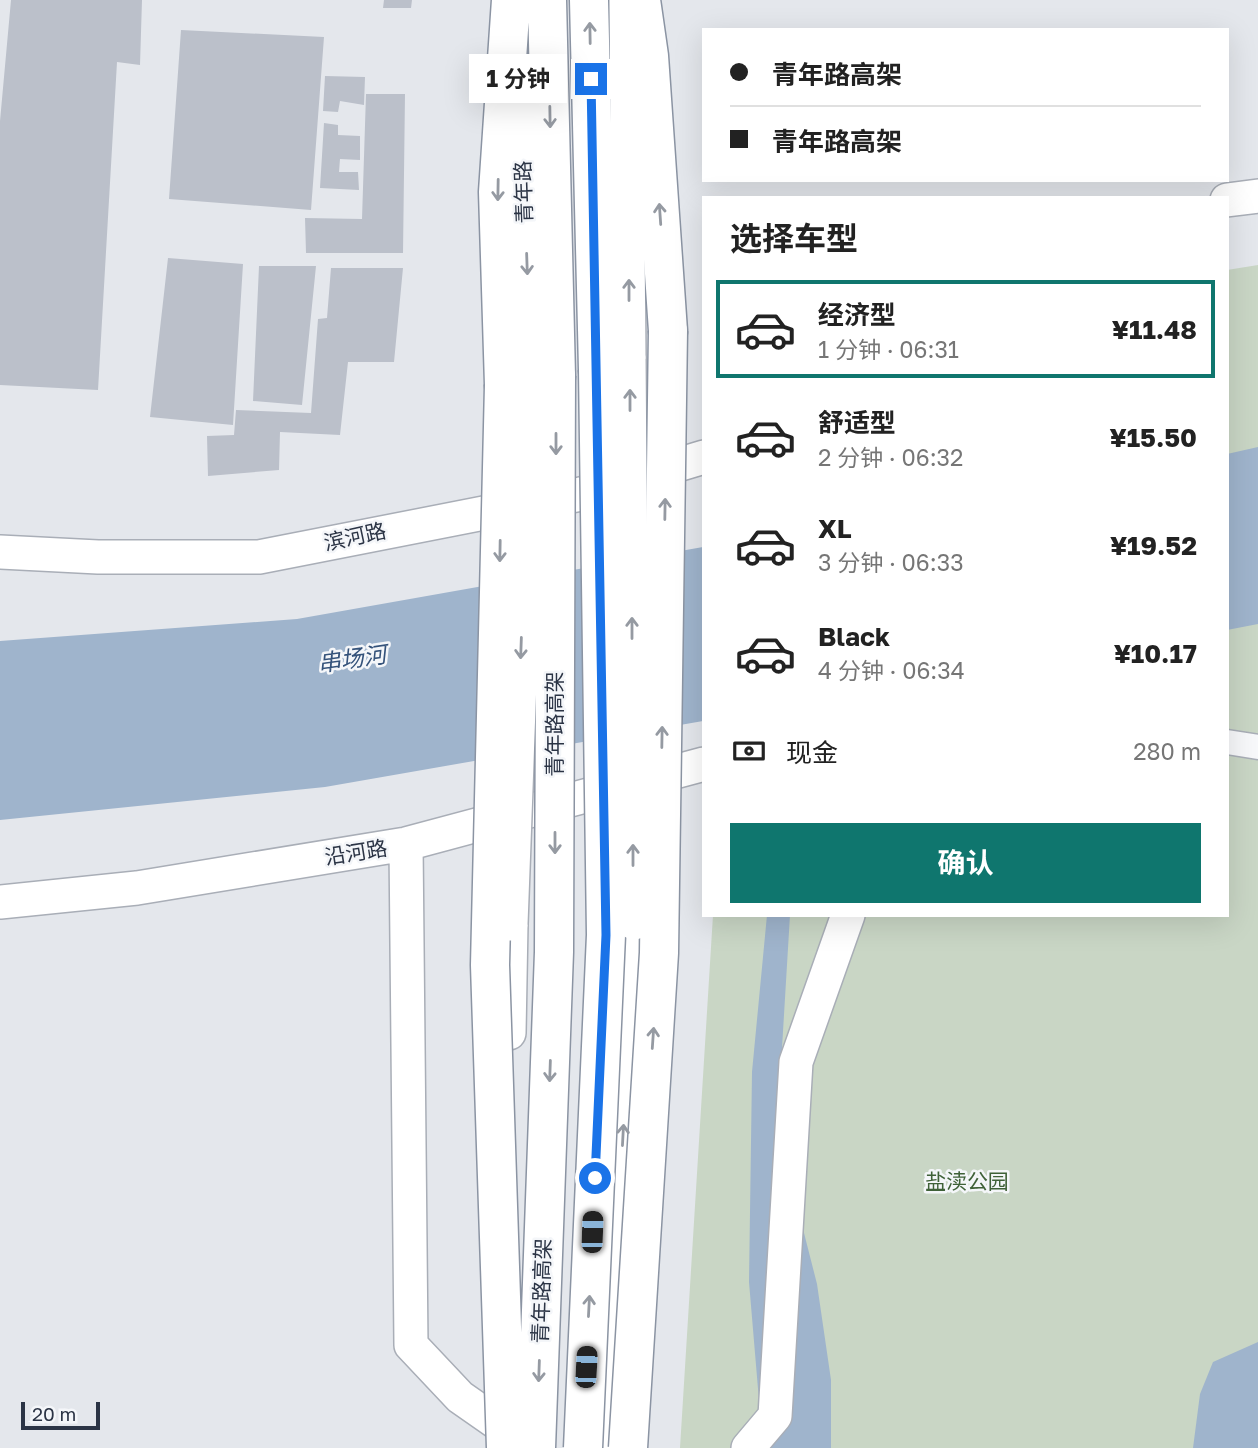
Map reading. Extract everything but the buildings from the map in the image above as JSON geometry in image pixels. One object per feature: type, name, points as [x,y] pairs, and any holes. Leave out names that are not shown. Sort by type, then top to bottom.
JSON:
[{"type":"highway","points":[[504,1441],[490,965],[517,384],[498,192],[511,0]]},
{"type":"highway","name":"青年路高架","points":[[536,1448],[554,938],[556,376],[547,0]]},
{"type":"highway","points":[[583,1448],[606,935],[589,0]]},
{"type":"highway","points":[[628,1448],[659,953],[668,331],[649,56],[641,0]]},
{"type":"main road","name":"青年路","points":[[504,1441],[517,384],[518,0]]},
{"type":"main road","points":[[608,1448],[634,923],[626,0]]},
{"type":"main road","points":[[1229,200],[1258,196]]},
{"type":"main road","name":"滨河路","points":[[0,552],[98,557],[259,557],[582,494],[702,458]]},
{"type":"main road","name":"沿河路","points":[[0,902],[137,888],[407,844],[702,765]]},
{"type":"main road","points":[[407,844],[411,1345],[504,1441]]},
{"type":"main road","points":[[748,1448],[775,1416],[796,1062],[847,917]]},
{"type":"street","points":[[1229,742],[1258,747]]},
{"type":"green space","name":"盐渎公园","points":[[1258,265],[1258,1448],[680,1448],[713,917],[1229,917],[1229,270]]},
{"type":"water","points":[[1258,447],[1258,624],[1229,630],[1229,454]]},
{"type":"water","name":"串场河","points":[[702,547],[702,721],[325,787],[0,820],[0,641],[297,619]]},
{"type":"water","points":[[767,917],[790,917],[782,1048],[789,1174],[817,1284],[831,1380],[831,1448],[763,1448],[749,1282],[752,1072]]},
{"type":"water","points":[[1258,1342],[1258,1448],[1193,1448],[1200,1394],[1213,1362]]},
{"type":"route","points":[[591,79],[606,935],[595,1178]]}]
